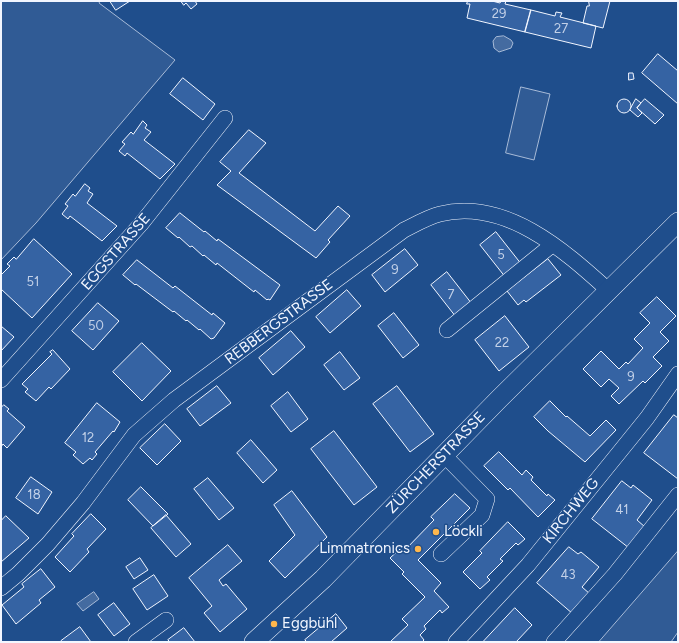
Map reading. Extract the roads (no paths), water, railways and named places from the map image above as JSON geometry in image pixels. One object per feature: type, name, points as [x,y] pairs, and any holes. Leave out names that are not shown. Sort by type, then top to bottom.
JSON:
[{"type":"main road","name":"ZÜRCHERSTRASSE","points":[[254,642],[323,579],[444,455],[678,222]]},
{"type":"street","name":"EGGSTRASSE","points":[[1,380],[141,224],[225,118]]},
{"type":"street","name":"REBBERGSTRASSE","points":[[1,588],[18,574],[48,544],[83,503],[134,435],[174,400],[404,230],[440,214],[481,212],[510,220],[552,245],[581,267],[613,286]]},
{"type":"street","points":[[447,330],[552,245]]},
{"type":"street","name":"KIRCHWEG","points":[[456,642],[528,565],[647,418],[678,374]]},
{"type":"street","points":[[441,554],[482,515],[487,499],[444,455]]},
{"type":"street","points":[[554,642],[615,574],[678,495]]},
{"type":"street","points":[[144,640],[166,620]]},
{"type":"place","name":"Löckli","points":[[436,532]]},
{"type":"place","name":"Limmatronics","points":[[418,549]]},
{"type":"place","name":"Eggbühl","points":[[274,624]]}]
